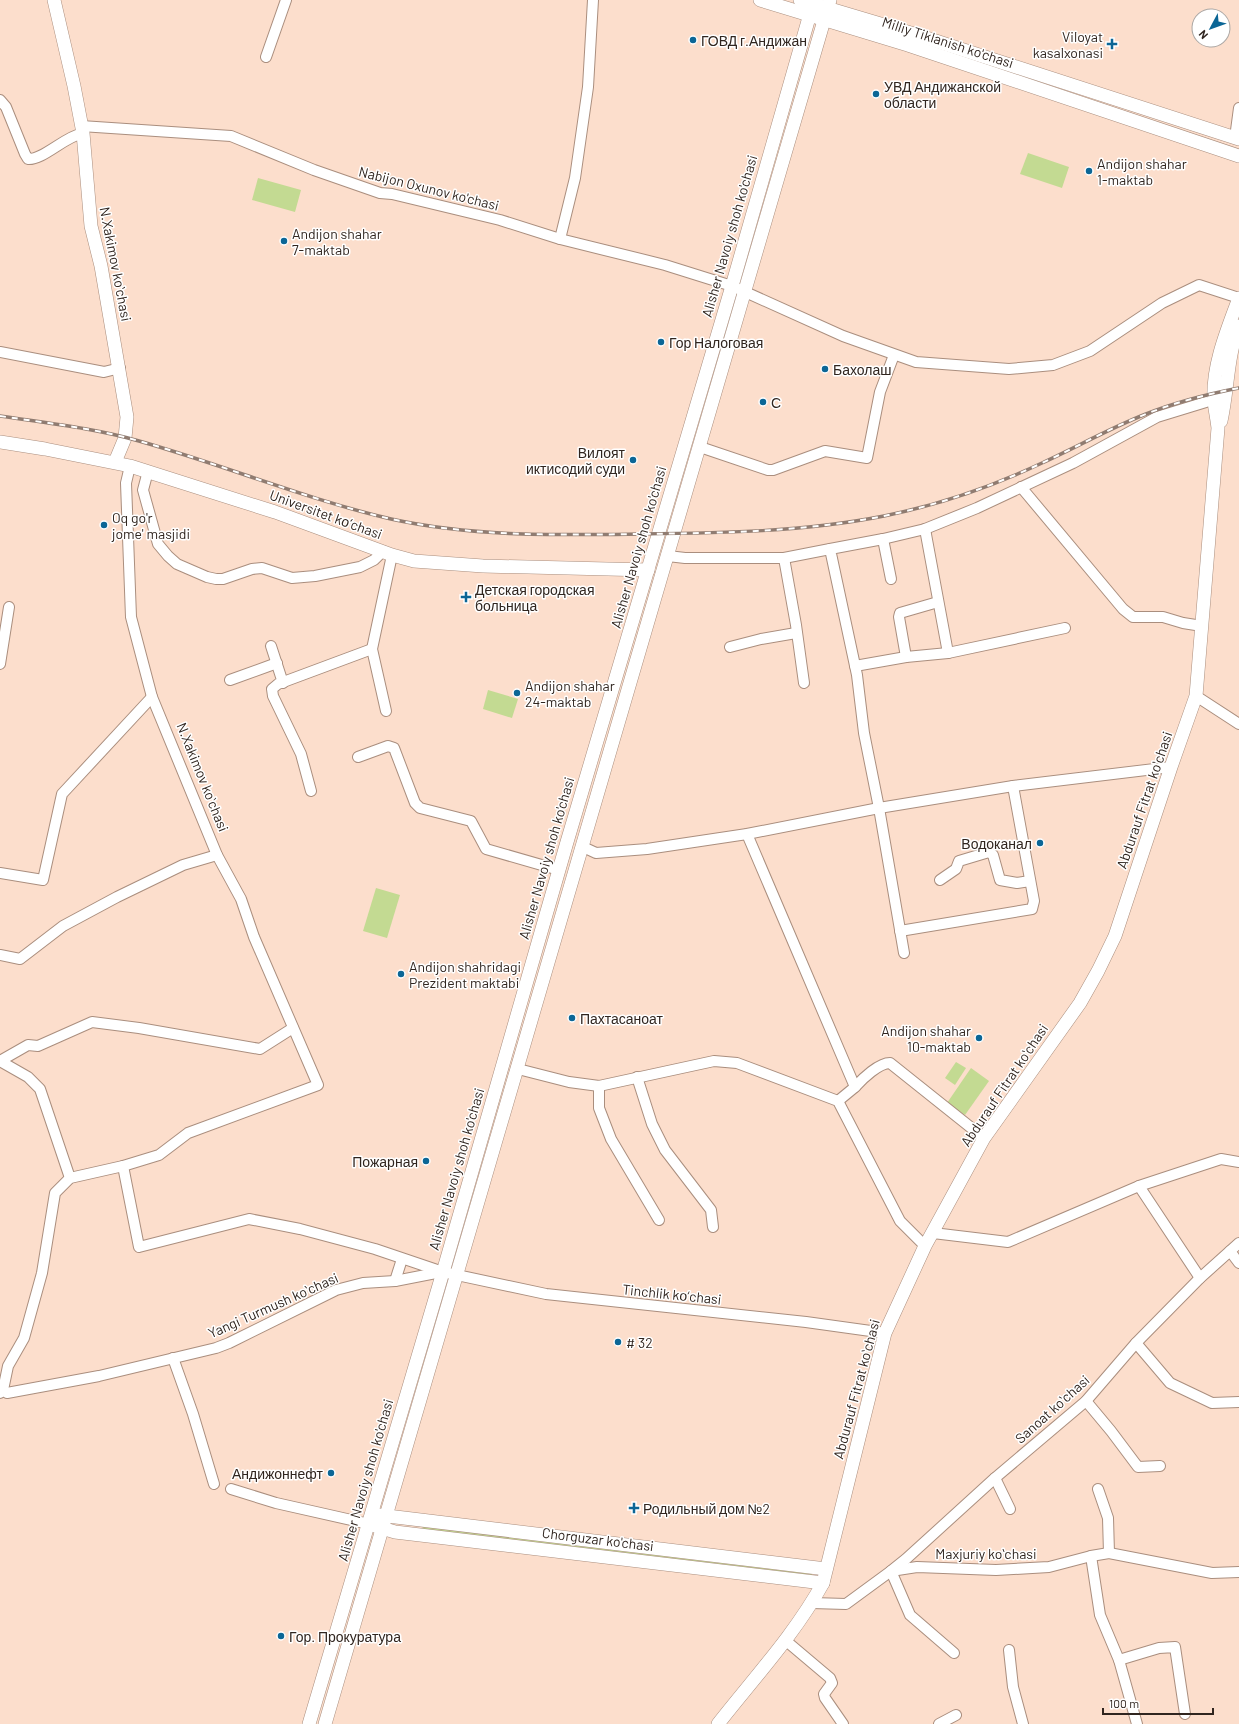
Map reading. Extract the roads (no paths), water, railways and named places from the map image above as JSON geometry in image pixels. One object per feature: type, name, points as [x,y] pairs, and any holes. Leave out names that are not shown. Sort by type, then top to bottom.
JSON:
[{"type":"main road","name":"N.Xakimov koʻchasi","points":[[54,0],[74,86],[82,129],[91,226],[101,266],[120,368],[127,418],[125,438],[115,462]]},
{"type":"main road","name":"Milliy Tiklanish ko'chasi","points":[[760,0],[827,10],[914,34],[1237,138]]},
{"type":"main road","name":"Milliy Tiklanish ko'chasi","points":[[800,0],[812,7]]},
{"type":"main road","name":"Alisher Navoiy shoh ko'chasi","points":[[309,1724],[371,1519],[473,1164],[732,286],[812,7]]},
{"type":"main road","name":"Milliy Tiklanish ko'chasi","points":[[827,10],[916,47],[1239,156]]},
{"type":"main road","points":[[325,1724],[612,749],[827,10]]},
{"type":"main road","name":"Abdurauf Fitrat koʻchasi","points":[[1218,428],[1214,400],[1218,361],[1227,329],[1239,298]]},
{"type":"main road","name":"Abdurauf Fitrat koʻchasi","points":[[718,1724],[785,1640],[812,1603],[823,1583],[885,1333],[925,1246],[984,1138],[1080,1003],[1115,936],[1196,696],[1218,428],[1224,408],[1230,359],[1239,326]]},
{"type":"main road","name":"Universitet kо‘chasi","points":[[1,444],[115,462],[148,471],[275,512],[387,553],[414,561],[483,566],[648,570]]},
{"type":"main road","points":[[596,744],[612,749]]},
{"type":"main road","points":[[567,842],[583,847]]},
{"type":"main road","points":[[519,1010],[534,1014]]},
{"type":"main road","points":[[473,1164],[488,1169]]},
{"type":"main road","points":[[467,1187],[482,1191]]},
{"type":"main road","name":"Chorguzar ko'chasi","points":[[371,1519],[385,1523],[823,1583]]},
{"type":"main road","name":"Chorguzar ko'chasi","points":[[385,1523],[588,1540],[826,1569]]},
{"type":"street","points":[[266,57],[286,0]]},
{"type":"street","points":[[560,239],[575,178],[588,87],[593,0]]},
{"type":"street","points":[[0,100],[6,107],[28,159],[35,159],[82,129]]},
{"type":"street","points":[[1237,138],[1239,108]]},
{"type":"street","name":"Nabijon Oxunov ko'chasi","points":[[82,129],[231,136],[314,170],[380,193],[392,194],[500,220],[560,239],[665,265],[732,286],[843,336],[916,362],[1009,369],[1053,365],[1090,351],[1162,304],[1199,285],[1239,298]]},
{"type":"street","points":[[0,352],[104,372],[120,368]]},
{"type":"street","points":[[700,447],[768,470],[773,470],[825,451],[867,458],[880,392],[894,355]]},
{"type":"street","points":[[668,556],[685,558],[784,558],[883,539],[925,529],[977,508],[1073,463],[1157,417],[1206,402]]},
{"type":"street","name":"N.Xakimov koʻchasi","points":[[123,1166],[159,1155],[188,1133],[318,1085],[254,937],[240,899],[218,855],[152,697],[131,617],[126,483],[130,466]]},
{"type":"street","points":[[148,471],[143,490],[158,544],[177,564],[207,577],[216,580],[223,579],[252,569],[262,568],[292,578],[309,577],[360,567],[387,553]]},
{"type":"street","points":[[1021,487],[1123,609],[1133,617],[1163,617],[1183,623],[1202,626]]},
{"type":"street","points":[[925,529],[948,654]]},
{"type":"street","points":[[883,539],[891,579]]},
{"type":"street","points":[[830,549],[855,666],[864,733],[879,808],[904,953]]},
{"type":"street","points":[[386,711],[372,649],[387,553]]},
{"type":"street","points":[[784,558],[796,625],[804,683]]},
{"type":"street","points":[[906,657],[899,617],[900,613],[938,602]]},
{"type":"street","points":[[0,664],[1,648],[9,607]]},
{"type":"street","points":[[855,666],[906,657],[948,654],[1065,628]]},
{"type":"street","points":[[730,647],[796,633]]},
{"type":"street","points":[[271,646],[283,683]]},
{"type":"street","points":[[311,791],[301,754],[273,696],[272,690],[283,683],[372,649]]},
{"type":"street","points":[[230,680],[277,663]]},
{"type":"street","points":[[1196,696],[1239,724]]},
{"type":"street","points":[[0,873],[43,880],[62,794],[152,697]]},
{"type":"street","points":[[358,756],[391,746],[394,748],[416,803],[420,808],[471,821],[486,849],[559,870]]},
{"type":"street","points":[[583,847],[596,853],[647,849],[746,834],[879,808],[1013,786],[1171,767]]},
{"type":"street","points":[[900,931],[1032,909],[1034,901],[1013,786]]},
{"type":"street","points":[[746,834],[855,1087]]},
{"type":"street","points":[[940,880],[956,869],[959,861],[988,852],[993,854],[1000,880],[1016,883],[1030,881]]},
{"type":"street","points":[[0,955],[20,959],[63,926],[116,897],[183,865],[218,855]]},
{"type":"street","points":[[0,1061],[28,1045],[38,1046],[92,1022],[139,1028],[260,1049],[293,1028]]},
{"type":"street","points":[[0,1061],[28,1077],[40,1089],[70,1178]]},
{"type":"street","points":[[518,1069],[569,1082],[599,1086],[714,1061],[737,1063],[838,1101],[900,1221],[925,1246]]},
{"type":"street","points":[[838,1101],[860,1081],[885,1063],[890,1063],[984,1138]]},
{"type":"street","points":[[637,1078],[652,1124],[665,1150],[711,1210],[713,1227]]},
{"type":"street","points":[[599,1086],[599,1108],[611,1138],[659,1220]]},
{"type":"street","points":[[933,1233],[1008,1242],[1139,1186],[1221,1159],[1239,1162]]},
{"type":"street","points":[[1,1390],[8,1366],[24,1338],[42,1273],[55,1192],[70,1178],[123,1166]]},
{"type":"street","name":"Tinchlik kо‘chasi","points":[[123,1166],[139,1248],[249,1219],[300,1229],[375,1249],[443,1272],[546,1294],[806,1322],[885,1333]]},
{"type":"street","points":[[1139,1186],[1200,1278]]},
{"type":"street","name":"Sanoat koʻchasi","points":[[891,1570],[906,1559],[995,1478],[1086,1401],[1136,1343],[1200,1278],[1239,1243]]},
{"type":"street","points":[[1230,1251],[1239,1263]]},
{"type":"street","points":[[395,1281],[402,1259]]},
{"type":"street","name":"Yangi Turmush koʻchasi","points":[[1,1390],[7,1393],[99,1376],[216,1348],[336,1290],[363,1283],[395,1281],[443,1272]]},
{"type":"street","points":[[1136,1343],[1170,1383],[1212,1403],[1239,1402]]},
{"type":"street","points":[[173,1358],[193,1414],[214,1484]]},
{"type":"street","points":[[1086,1401],[1138,1467],[1160,1466]]},
{"type":"street","points":[[995,1478],[1010,1509]]},
{"type":"street","points":[[231,1489],[276,1503],[371,1519]]},
{"type":"street","points":[[1098,1489],[1108,1518],[1109,1553]]},
{"type":"street","name":"Maxjuriy koʻchasi","points":[[891,1570],[917,1567],[996,1570],[1049,1567],[1109,1553],[1212,1573],[1239,1572]]},
{"type":"street","points":[[1091,1556],[1100,1615],[1119,1660],[1137,1724]]},
{"type":"street","points":[[812,1603],[846,1604],[891,1570],[910,1614],[954,1653]]},
{"type":"street","points":[[785,1640],[830,1678],[832,1683],[824,1694],[825,1698],[843,1724]]},
{"type":"street","points":[[1119,1660],[1160,1648],[1175,1647],[1185,1714]]},
{"type":"street","points":[[1009,1650],[1013,1687],[1023,1724]]},
{"type":"street","points":[[939,1724],[956,1715]]},
{"type":"railway","points":[[0,416],[70,426],[122,436],[171,450],[327,502],[391,519],[422,525],[515,534],[578,535],[701,533],[762,531],[823,525],[904,512],[944,501],[1023,472],[1119,425],[1157,410],[1192,399],[1239,388]]},
{"type":"place","name":"ГОВД г.Андижан","points":[[693,40]]},
{"type":"place","name":"Viloyat kasalxonasi","points":[[1112,44]]},
{"type":"place","name":"УВД Андижанской области","points":[[876,94]]},
{"type":"place","name":"Andijon shahar 1-maktab","points":[[1089,171]]},
{"type":"place","name":"Andijon shahar 7-maktab","points":[[284,241]]},
{"type":"place","name":"Гор Налоговая","points":[[661,342]]},
{"type":"place","name":"Бахолаш","points":[[825,369]]},
{"type":"place","name":"С","points":[[763,402]]},
{"type":"place","name":"Вилоят иктисодий суди","points":[[633,460]]},
{"type":"place","name":"Oq go'r jome' masjidi","points":[[104,525]]},
{"type":"place","name":"Детская городская больница","points":[[466,597]]},
{"type":"place","name":"Andijon shahar 24-maktab","points":[[517,693]]},
{"type":"place","name":"Водоканал","points":[[1040,843]]},
{"type":"place","name":"Andijon shahridagi Prezident maktabi","points":[[401,974]]},
{"type":"place","name":"Пахтасаноат","points":[[572,1018]]},
{"type":"place","name":"Andijon shahar 10-maktab","points":[[979,1038]]},
{"type":"place","name":"Пожарная","points":[[426,1161]]},
{"type":"place","name":"# 32","points":[[618,1342]]},
{"type":"place","name":"Андижоннефт","points":[[331,1473]]},
{"type":"place","name":"Родильный дом №2","points":[[634,1508]]},
{"type":"place","name":"Гор. Прокуратура","points":[[281,1636]]}]
